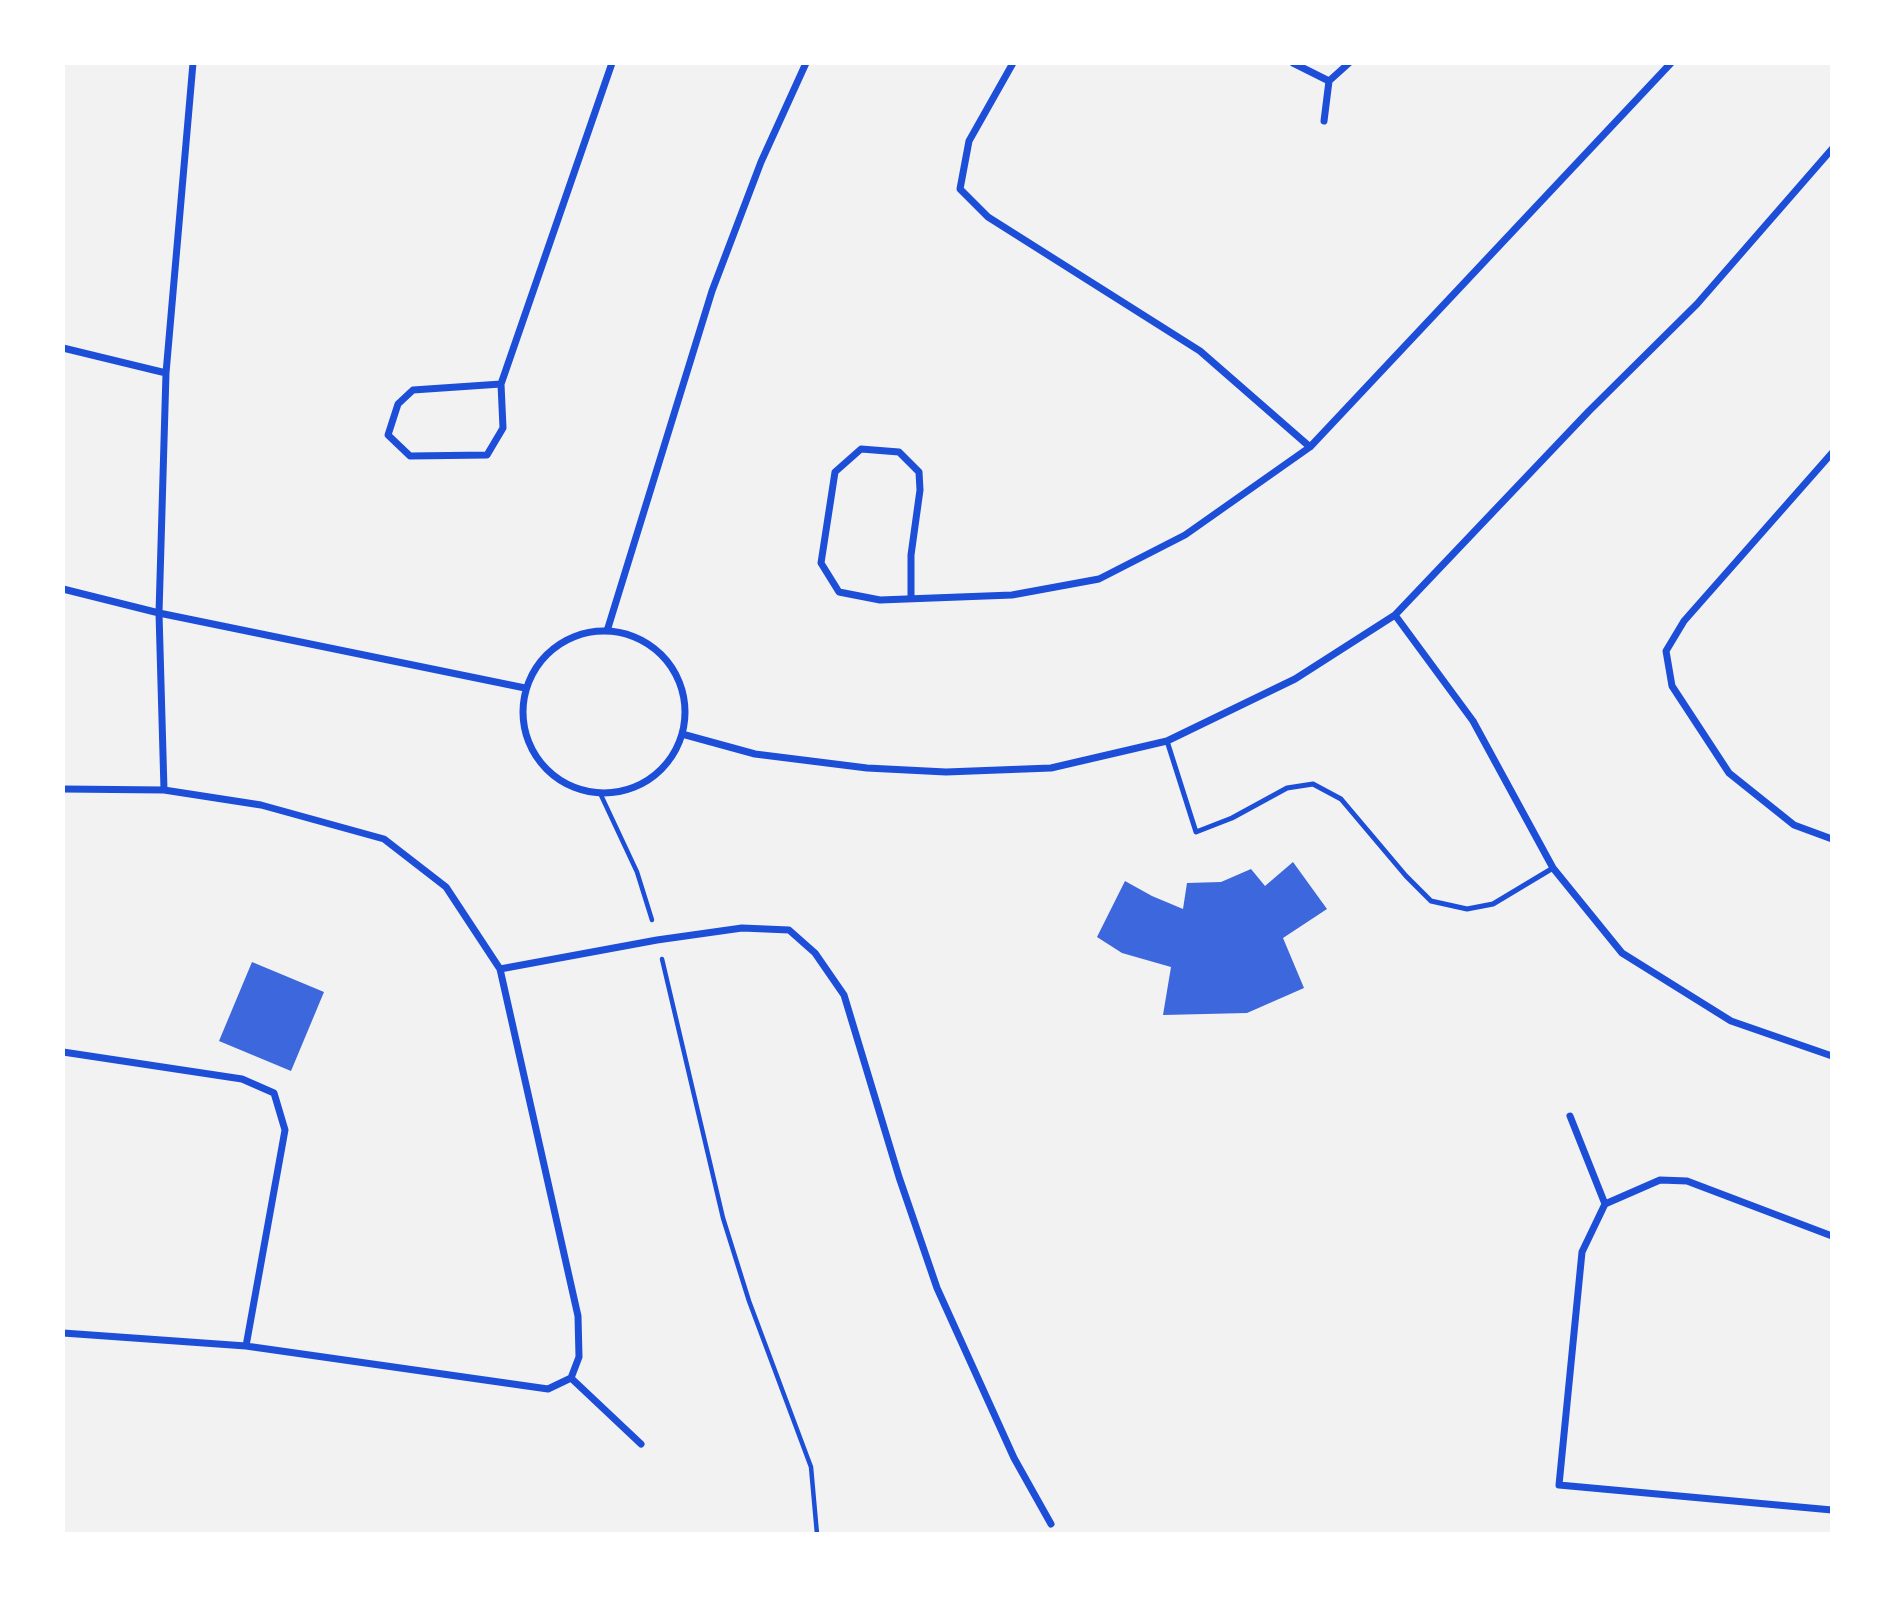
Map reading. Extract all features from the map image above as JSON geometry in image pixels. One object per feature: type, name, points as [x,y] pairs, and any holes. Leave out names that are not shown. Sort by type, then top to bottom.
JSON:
[{"type":"street","points":[[164,790],[159,613],[166,373],[193,63]]},
{"type":"street","points":[[501,384],[413,390],[398,404],[388,435],[410,456],[487,455],[503,428],[501,384],[612,63]]},
{"type":"street","points":[[607,631],[712,291],[761,162],[806,63]]},
{"type":"street","points":[[1013,63],[969,141],[960,189],[988,217],[1200,351],[1310,447]]},
{"type":"street","points":[[1293,63],[1329,81]]},
{"type":"street","points":[[1324,121],[1329,81],[1349,63]]},
{"type":"street","points":[[911,598],[911,555],[920,490],[919,472],[899,452],[861,449],[835,472],[821,563],[839,592],[880,600],[1012,595],[1099,579],[1185,535],[1310,447],[1671,63]]},
{"type":"street","points":[[682,734],[755,754],[867,768],[946,772],[1051,768],[1167,741],[1295,679],[1395,615],[1589,411],[1698,304],[1832,149]]},
{"type":"street","points":[[63,348],[166,373]]},
{"type":"street","points":[[1832,453],[1684,621],[1666,651],[1671,686],[1729,773],[1794,825],[1832,839]]},
{"type":"street","points":[[63,589],[159,613],[526,688]]},
{"type":"street","points":[[1395,615],[1473,721],[1553,869],[1622,953],[1731,1021],[1832,1056]]},
{"type":"street","points":[[607,631],[632,635],[653,647],[670,664],[681,686],[685,710],[682,734],[670,758],[652,778],[627,789],[600,793],[575,788],[554,776],[537,758],[526,736],[522,712],[526,688],[537,664],[557,645],[581,634],[607,631]]},
{"type":"street","points":[[63,789],[164,790],[261,805],[384,839],[446,887],[499,969],[579,1317],[579,1357],[571,1378],[548,1389],[246,1346],[63,1333]]},
{"type":"street","points":[[499,969],[657,940],[742,928],[789,930],[815,953],[844,995],[899,1177],[937,1288],[1014,1458],[1051,1524]]},
{"type":"street","points":[[63,1052],[242,1079],[274,1093],[285,1130],[246,1346]]},
{"type":"street","points":[[1570,1116],[1605,1204]]},
{"type":"street","points":[[1832,1236],[1687,1181],[1660,1180],[1605,1204],[1582,1252],[1559,1485],[1832,1510]]},
{"type":"street","points":[[571,1378],[640,1444]]},
{"type":"lane","points":[[1167,741],[1196,832],[1232,818],[1287,788],[1313,784],[1341,799],[1406,876],[1431,901],[1467,909],[1493,904],[1553,869]]},
{"type":"path","points":[[600,793],[637,872],[657,940],[723,1218],[748,1301],[811,1467],[817,1534]]},
{"type":"building","points":[[1293,862],[1327,909],[1283,938],[1304,988],[1247,1013],[1163,1015],[1171,967],[1122,953],[1097,937],[1125,881],[1183,909],[1187,883],[1221,882],[1251,869],[1265,886]]},
{"type":"building","points":[[252,962],[324,992],[291,1071],[219,1041]]}]
